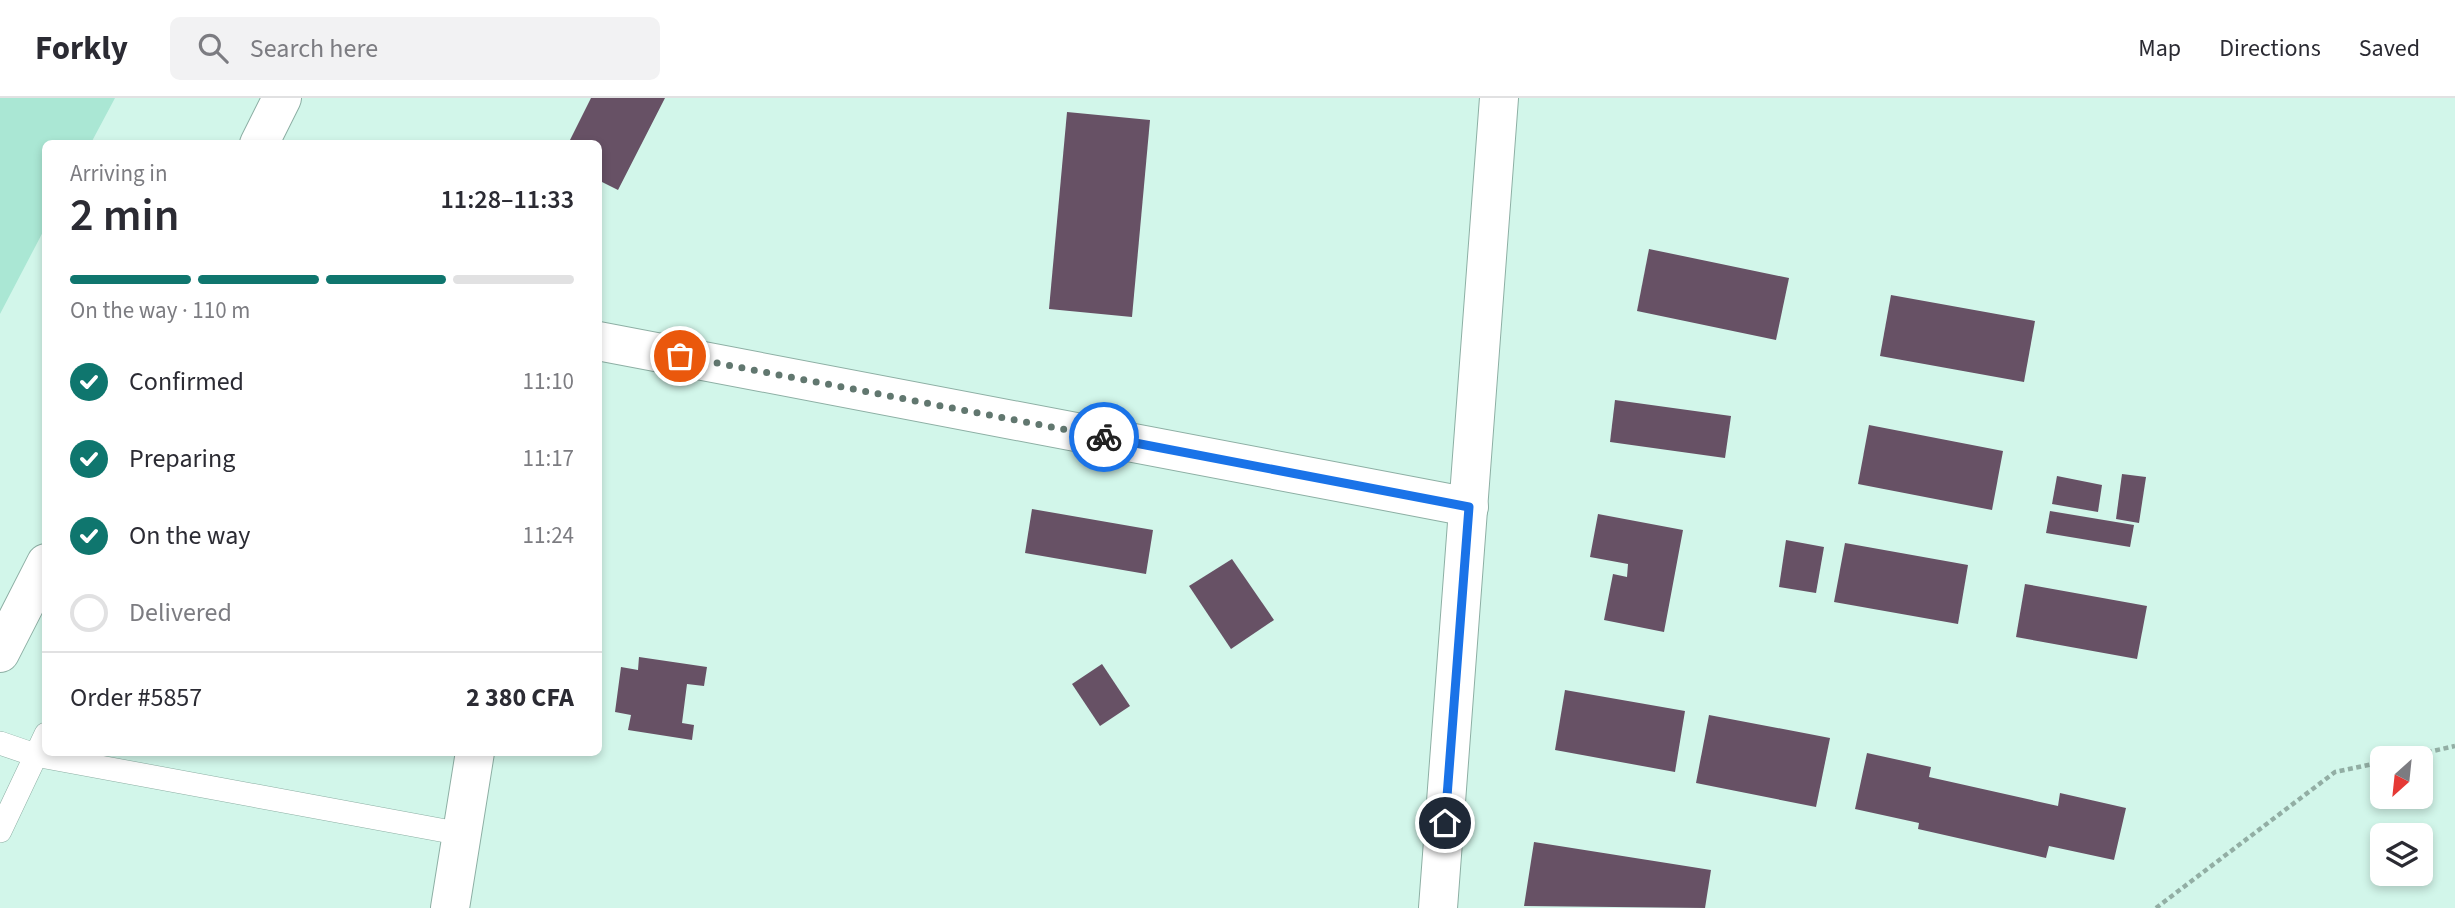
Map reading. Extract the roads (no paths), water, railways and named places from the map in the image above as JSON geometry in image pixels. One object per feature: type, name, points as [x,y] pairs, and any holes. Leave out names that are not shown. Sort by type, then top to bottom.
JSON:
[{"type":"street","points":[[261,140],[282,98]]},
{"type":"street","points":[[1436,906],[1499,98]]},
{"type":"street","points":[[602,342],[1469,507]]},
{"type":"street","points":[[0,653],[42,571]]},
{"type":"street","points":[[459,907],[462,834],[474,756]]},
{"type":"lane","points":[[0,831],[42,742]]},
{"type":"lane","points":[[0,744],[35,755],[462,834]]}]
